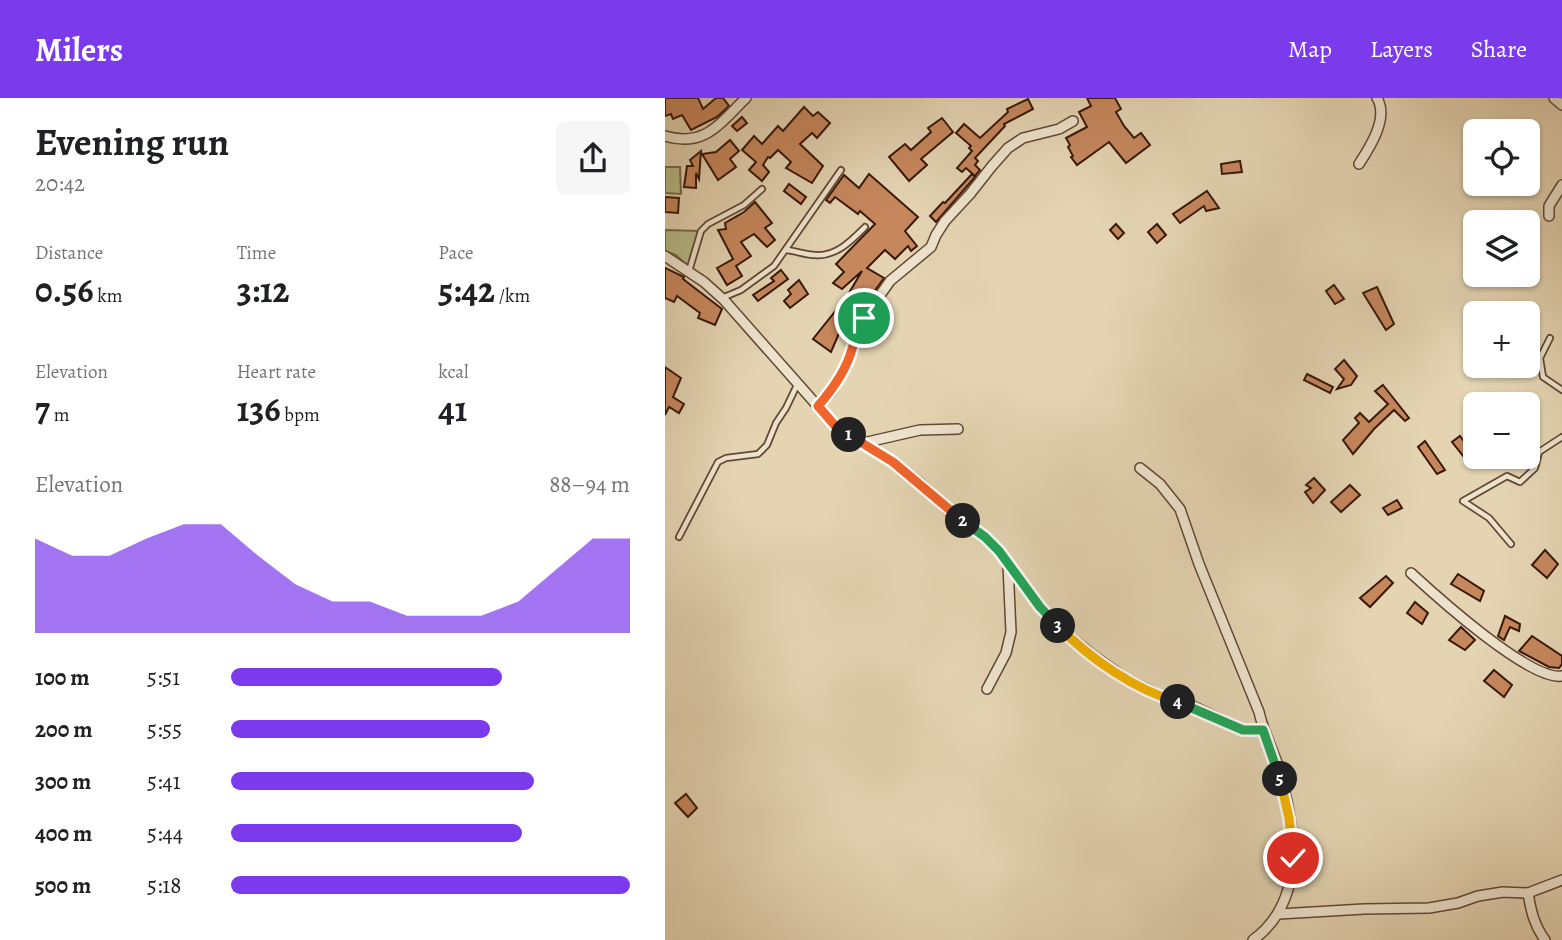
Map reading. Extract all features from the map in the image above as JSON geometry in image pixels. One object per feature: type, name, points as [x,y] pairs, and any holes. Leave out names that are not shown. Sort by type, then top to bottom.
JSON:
[{"type":"street","points":[[665,136],[689,140],[702,136],[746,98]]},
{"type":"street","points":[[1359,164],[1370,147],[1379,124],[1382,109],[1377,98]]},
{"type":"street","points":[[1555,98],[1562,105]]},
{"type":"street","points":[[818,406],[843,372],[856,332],[890,281],[932,247],[945,221],[1008,148],[1023,138],[1059,129],[1073,121]]},
{"type":"street","points":[[1549,216],[1549,206],[1562,185]]},
{"type":"street","points":[[665,256],[721,298],[837,428],[893,462],[950,512],[985,537],[999,551],[1040,607],[1064,632],[1095,657],[1128,680],[1165,698],[1188,704],[1227,724],[1251,732],[1263,730]]},
{"type":"street","points":[[863,443],[921,430],[958,429]]},
{"type":"street","points":[[1140,468],[1160,484],[1180,509],[1277,763],[1287,807],[1293,858],[1290,887],[1279,914],[1264,932],[1253,940]]},
{"type":"street","points":[[988,689],[1006,653],[1011,632],[1008,565]]},
{"type":"street","points":[[1411,573],[1465,622],[1545,674],[1562,676]]},
{"type":"street","points":[[1279,914],[1429,908],[1503,892],[1528,893],[1562,880]]},
{"type":"street","points":[[1528,893],[1531,913],[1545,940]]},
{"type":"lane","points":[[721,298],[741,290],[773,266],[793,236],[816,209],[841,170]]},
{"type":"lane","points":[[688,272],[701,231],[708,224],[744,205],[762,189]]},
{"type":"lane","points":[[786,250],[818,256],[828,254],[846,245],[865,227]]},
{"type":"lane","points":[[1550,338],[1540,358],[1543,377],[1562,390]]},
{"type":"lane","points":[[679,537],[718,462],[726,458],[758,454],[767,445],[798,382]]},
{"type":"lane","points":[[1511,544],[1489,518],[1462,501],[1507,476],[1520,482],[1535,468],[1539,453],[1562,437]]},
{"type":"green space","points":[[665,167],[680,167],[681,194],[665,193]]},
{"type":"green space","points":[[665,230],[699,231],[688,266],[676,255],[665,251]]},
{"type":"building","points":[[665,98],[698,98],[703,109],[716,98],[723,98],[729,106],[717,117],[691,130],[682,115],[673,119],[671,114],[665,116]]},
{"type":"building","points":[[1087,98],[1115,98],[1121,109],[1116,112],[1124,126],[1134,138],[1141,133],[1150,145],[1126,163],[1109,142],[1077,165],[1071,157],[1073,156],[1066,138],[1087,127],[1079,112],[1091,106]]},
{"type":"building","points":[[1028,99],[1033,109],[1004,124],[975,158],[978,161],[975,165],[980,170],[975,176],[966,168],[962,172],[957,168],[972,151],[969,148],[971,146],[956,133],[964,124],[980,138],[1008,112],[1007,109]]},
{"type":"building","points":[[804,107],[813,116],[818,112],[830,123],[817,138],[812,133],[800,144],[823,166],[812,183],[786,168],[791,162],[778,150],[768,157],[763,165],[769,172],[762,181],[749,170],[756,162],[742,150],[754,136],[762,144],[778,126],[783,131]]},
{"type":"building","points":[[742,117],[747,123],[737,131],[732,126]]},
{"type":"building","points":[[942,118],[953,132],[921,159],[927,165],[909,181],[889,157],[905,144],[911,150],[931,132],[928,128]]},
{"type":"building","points":[[730,140],[739,151],[730,159],[736,167],[718,180],[702,154],[716,152]]},
{"type":"building","points":[[701,151],[696,188],[684,187],[687,166],[693,166],[690,160]]},
{"type":"building","points":[[1240,161],[1242,172],[1222,174],[1221,164]]},
{"type":"building","points":[[869,174],[918,217],[905,231],[917,246],[911,251],[908,246],[895,259],[885,250],[867,268],[884,278],[866,303],[849,293],[862,271],[842,289],[833,283],[844,272],[836,264],[875,224],[860,211],[858,214],[835,197],[830,203],[826,200],[844,175],[859,188]]},
{"type":"building","points":[[972,174],[975,177],[936,222],[930,216]]},
{"type":"building","points":[[789,184],[806,197],[801,204],[784,191]]},
{"type":"building","points":[[1207,191],[1219,208],[1206,211],[1204,206],[1180,223],[1173,214]]},
{"type":"building","points":[[665,197],[679,198],[678,213],[665,212]]},
{"type":"building","points":[[755,202],[772,223],[765,228],[775,240],[767,247],[754,234],[741,242],[751,256],[736,266],[742,276],[727,285],[717,268],[733,259],[718,230],[726,229],[725,223]]},
{"type":"building","points":[[1116,224],[1124,233],[1118,239],[1110,230]]},
{"type":"building","points":[[1157,224],[1166,235],[1157,243],[1148,232]]},
{"type":"building","points":[[665,268],[684,277],[683,279],[722,309],[715,325],[698,318],[700,313],[677,296],[674,302],[665,298]]},
{"type":"building","points":[[781,270],[788,279],[758,301],[753,295],[774,281],[771,278]]},
{"type":"building","points":[[799,280],[808,294],[790,308],[784,301],[791,294],[788,290]]},
{"type":"building","points":[[1334,285],[1344,299],[1335,304],[1326,291]]},
{"type":"building","points":[[1377,287],[1394,324],[1386,330],[1363,293]]},
{"type":"building","points":[[841,304],[856,314],[849,333],[840,331],[831,352],[813,339]]},
{"type":"building","points":[[1344,360],[1357,376],[1351,385],[1337,389],[1344,379],[1335,369]]},
{"type":"building","points":[[665,367],[681,378],[673,397],[684,404],[679,413],[669,407],[665,415]]},
{"type":"building","points":[[1307,374],[1333,387],[1330,393],[1304,380]]},
{"type":"building","points":[[1383,385],[1409,418],[1405,421],[1394,410],[1353,454],[1343,440],[1359,423],[1355,418],[1360,413],[1369,422],[1388,404],[1375,391]]},
{"type":"building","points":[[1460,436],[1463,440],[1463,456],[1452,442]]},
{"type":"building","points":[[1425,441],[1445,470],[1437,474],[1418,447]]},
{"type":"building","points":[[1314,478],[1325,490],[1313,503],[1305,492],[1311,488],[1306,485]]},
{"type":"building","points":[[1350,485],[1360,495],[1341,512],[1331,502]]},
{"type":"building","points":[[1397,500],[1402,508],[1388,515],[1383,508]]},
{"type":"building","points":[[1545,550],[1558,564],[1547,578],[1532,565]]},
{"type":"building","points":[[1458,574],[1484,591],[1480,601],[1451,584]]},
{"type":"building","points":[[1386,576],[1393,583],[1370,607],[1360,598]]},
{"type":"building","points":[[1415,602],[1428,613],[1422,624],[1407,613]]},
{"type":"building","points":[[1505,616],[1520,624],[1519,631],[1510,627],[1504,640],[1498,636]]},
{"type":"building","points":[[1461,627],[1475,640],[1465,650],[1449,640]]},
{"type":"building","points":[[1532,636],[1562,656],[1559,668],[1549,667],[1519,651]]},
{"type":"building","points":[[1494,670],[1512,685],[1504,697],[1484,681]]},
{"type":"building","points":[[686,794],[697,808],[688,817],[675,803]]},
{"type":"route","points":[[864,318],[856,332],[843,372],[818,406],[837,428],[893,462],[950,512],[985,537],[999,551],[1040,607],[1064,632],[1095,657],[1128,680],[1165,698],[1188,704],[1243,730],[1263,730],[1277,763],[1289,818],[1293,858]]}]
